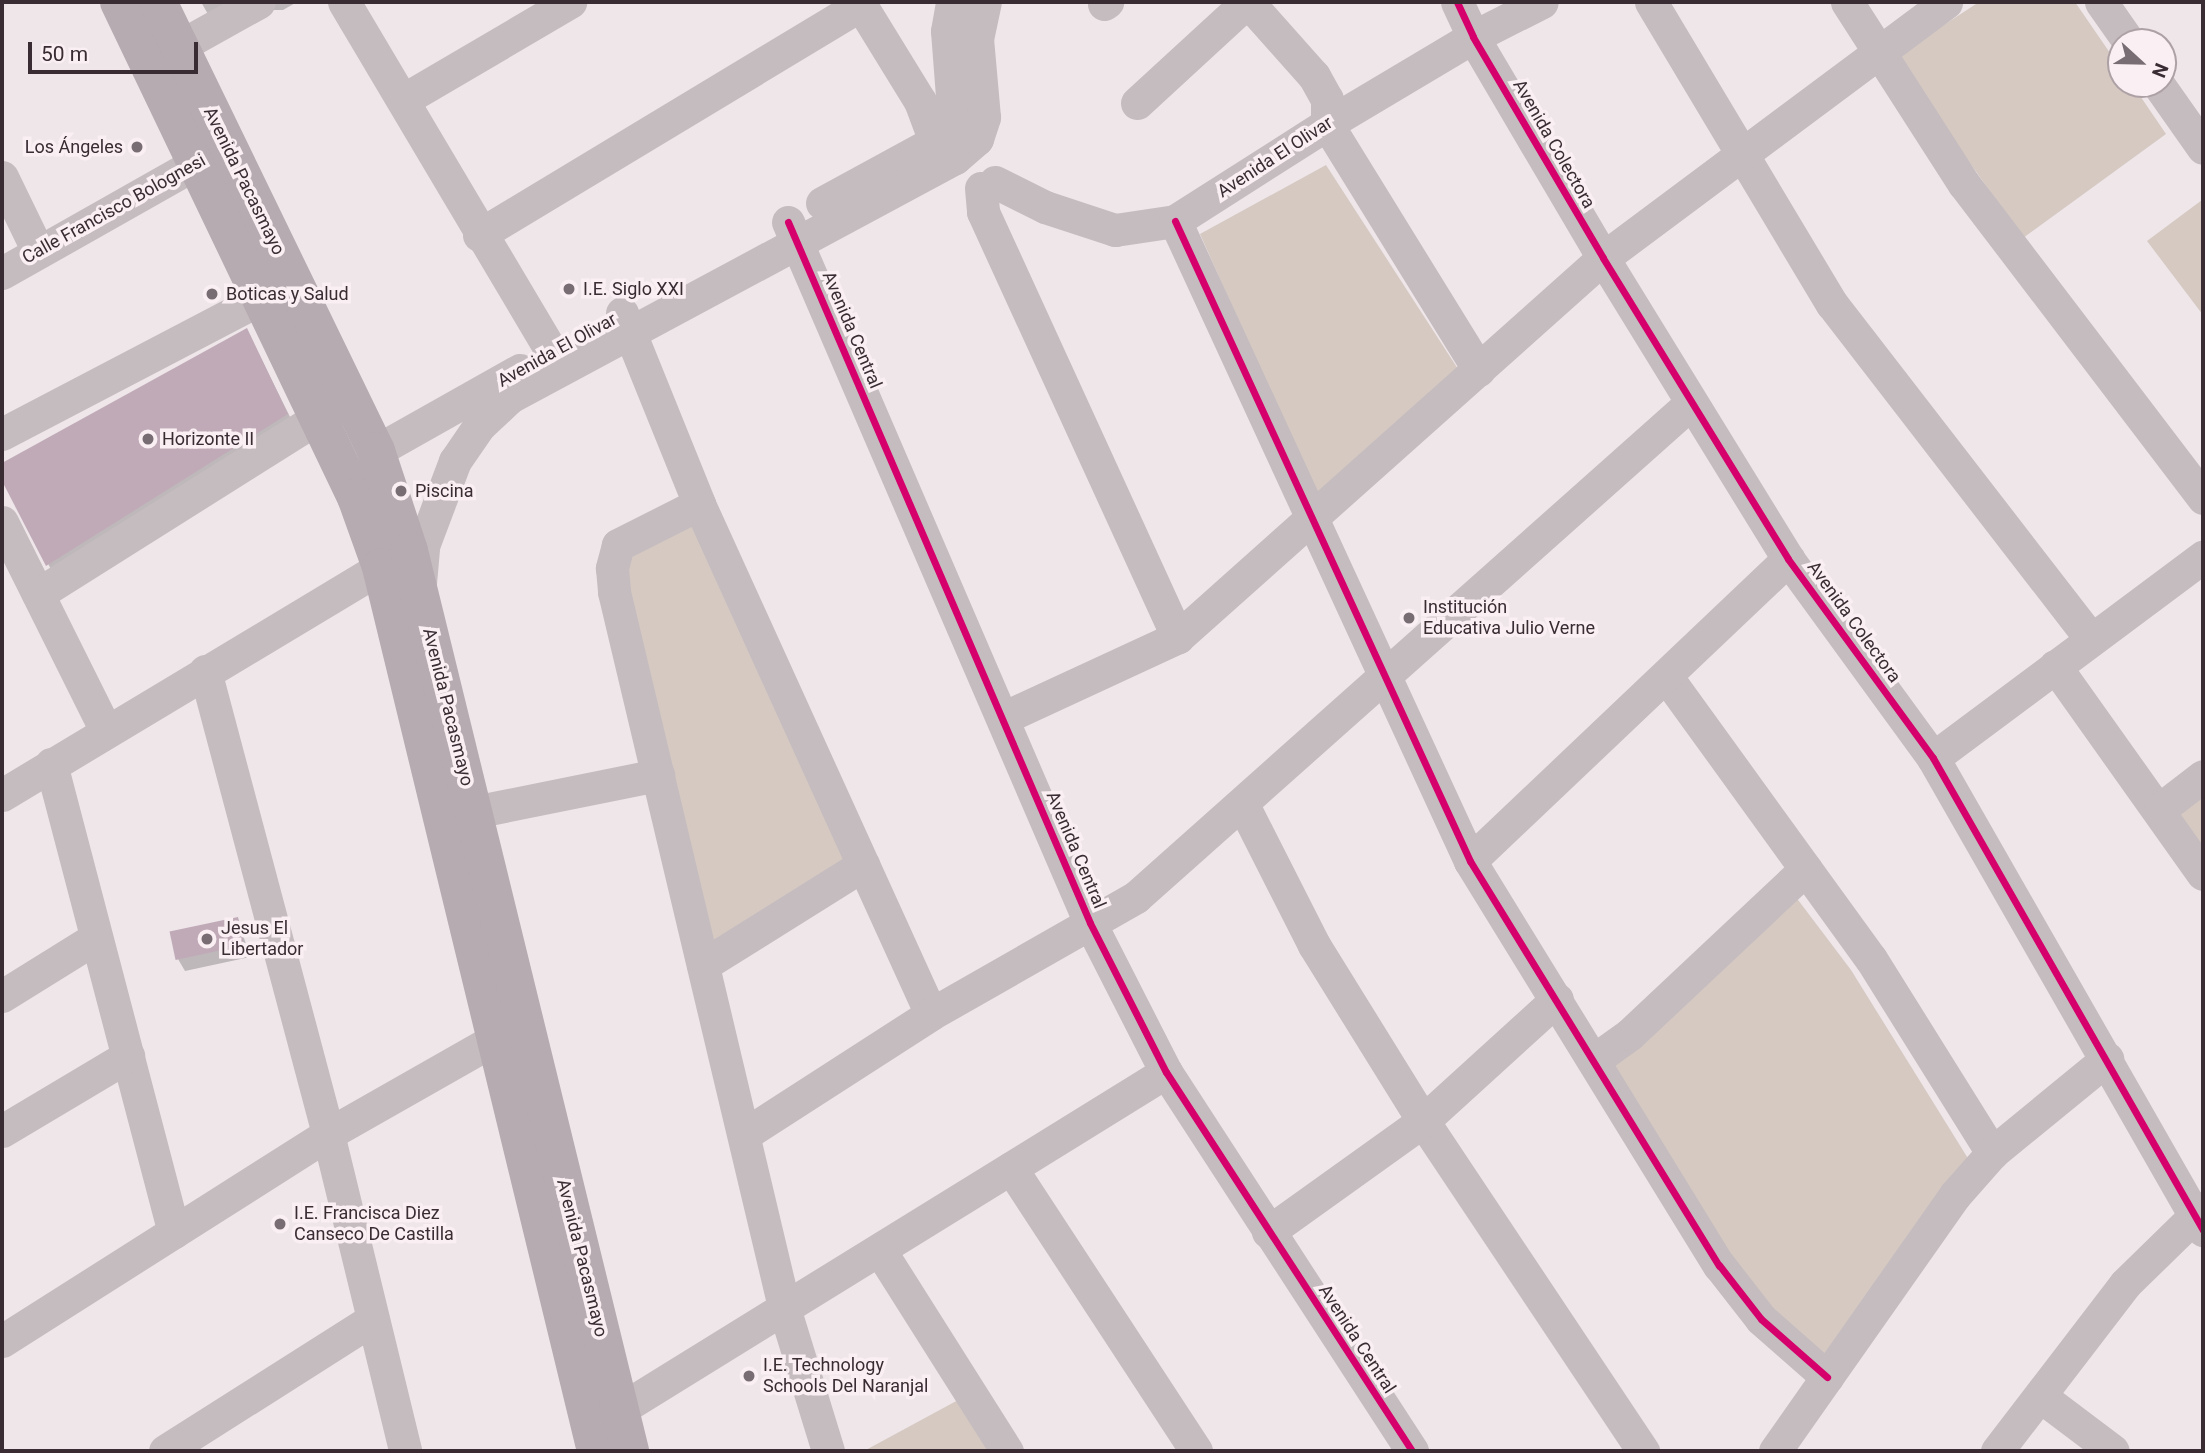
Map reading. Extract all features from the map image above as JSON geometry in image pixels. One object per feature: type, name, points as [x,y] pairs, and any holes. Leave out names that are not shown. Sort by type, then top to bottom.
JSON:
[{"type":"main road","points":[[119,2],[211,154]]},
{"type":"main road","name":"Avenida Pacasmayo","points":[[158,2],[180,46],[211,154],[333,408],[376,451],[395,559],[510,1030],[630,1451]]},
{"type":"main road","points":[[333,408],[356,497],[395,559]]},
{"type":"main road","name":"Avenida Pacasmayo","points":[[395,559],[419,592],[474,812],[510,1030],[596,1451]]},
{"type":"street","points":[[180,46],[260,2]]},
{"type":"street","points":[[344,2],[479,235],[552,352]]},
{"type":"street","points":[[403,100],[570,2]]},
{"type":"street","points":[[952,2],[947,31],[967,157],[983,212],[1178,637]]},
{"type":"street","points":[[967,157],[984,117],[977,39],[985,2]]},
{"type":"street","points":[[1137,103],[1248,2],[1314,76],[1327,99],[1327,124],[1479,370]]},
{"type":"street","name":"Avenida Colectora","points":[[1457,2],[1473,37],[1603,258],[1788,559],[1933,758],[2201,1217]]},
{"type":"street","name":"Avenida El Olivar","points":[[376,451],[552,352],[626,323],[793,232],[967,157],[1045,206],[1115,230],[1175,221],[1327,124],[1473,37],[1542,2]]},
{"type":"street","points":[[1651,2],[1832,304],[2091,639]]},
{"type":"street","points":[[1847,2],[1964,184],[2203,498]]},
{"type":"street","points":[[1003,718],[1178,637],[1603,258],[1877,49],[1946,2]]},
{"type":"street","points":[[2101,2],[2119,28]]},
{"type":"street","points":[[479,235],[860,3],[920,101],[967,157]]},
{"type":"street","points":[[2168,98],[2203,148]]},
{"type":"street","name":"Calle Francisco Bolognesi","points":[[2,273],[211,154]]},
{"type":"street","points":[[2,177],[38,251]]},
{"type":"street","points":[[1175,221],[1314,518],[1383,680],[1470,861],[1719,1265],[1761,1318],[1827,1377]]},
{"type":"street","name":"Avenida Central","points":[[793,232],[1090,923],[1166,1072],[1412,1451]]},
{"type":"street","points":[[2,434],[277,290]]},
{"type":"street","points":[[419,592],[423,546],[437,498],[454,461],[479,426],[510,397],[626,323],[699,504],[931,1014]]},
{"type":"street","points":[[745,1134],[931,1014],[1136,897],[1243,805],[1691,403]]},
{"type":"street","points":[[38,594],[333,408]]},
{"type":"street","points":[[699,504],[618,545],[612,568],[658,775],[785,1311],[828,1451]]},
{"type":"street","points":[[3,527],[106,731]]},
{"type":"street","points":[[1933,758],[2203,557]]},
{"type":"street","points":[[2,795],[395,559]]},
{"type":"street","points":[[1470,861],[1788,559]]},
{"type":"street","points":[[2055,666],[2160,809],[2203,874]]},
{"type":"street","points":[[205,671],[328,1134],[405,1451]]},
{"type":"street","points":[[1666,676],[1871,959],[1992,1153]]},
{"type":"street","points":[[51,764],[94,939],[174,1232]]},
{"type":"street","points":[[474,812],[658,775]]},
{"type":"street","points":[[2160,809],[2203,776]]},
{"type":"street","points":[[1243,805],[1314,944],[1423,1121],[1643,1451]]},
{"type":"street","points":[[703,965],[863,865]]},
{"type":"street","points":[[1594,1060],[1630,1034],[1806,869]]},
{"type":"street","points":[[2,996],[94,939]]},
{"type":"street","points":[[1268,1233],[1423,1121],[1557,999]]},
{"type":"street","points":[[2,1341],[328,1134],[510,1030]]},
{"type":"street","points":[[2,1131],[128,1056]]},
{"type":"street","points":[[1775,1451],[1955,1195],[1992,1153],[2107,1059]]},
{"type":"street","points":[[619,1410],[881,1252],[1166,1072]]},
{"type":"street","points":[[1011,1168],[1196,1451]]},
{"type":"street","points":[[1997,1451],[2125,1284],[2201,1217]]},
{"type":"street","points":[[881,1252],[1007,1451]]},
{"type":"street","points":[[165,1451],[373,1319]]},
{"type":"street","points":[[2039,1396],[2113,1451]]},
{"type":"shaded area","points":[[1979,2],[2075,2],[2107,49],[2107,98],[2142,98],[2166,134],[2023,238],[1895,57]]},
{"type":"shaded area","points":[[1326,165],[1460,372],[1318,500],[1200,234]]},
{"type":"shaded area","points":[[2202,200],[2203,202],[2203,315],[2147,241]]},
{"type":"shaded area","points":[[694,523],[846,861],[712,944],[623,571],[636,552]]},
{"type":"shaded area","points":[[2203,789],[2203,858],[2172,813]]},
{"type":"shaded area","points":[[1783,880],[1851,970],[1969,1160],[1824,1359],[1771,1313],[1726,1257],[1596,1045]]},
{"type":"shaded area","points":[[960,1399],[991,1451],[864,1451]]},
{"type":"building","name":"Horizonte II","points":[[247,328],[288,414],[46,566],[2,481],[2,463]]},
{"type":"building","name":"Jesus El Libertador","points":[[238,917],[244,945],[176,960],[170,932]]},
{"type":"cycle path","points":[[1457,2],[1473,37],[1603,258],[1788,559],[1933,758],[2203,1230]]},
{"type":"cycle path","points":[[1175,221],[1470,861],[1719,1265],[1761,1319],[1827,1377]]},
{"type":"cycle path","points":[[788,222],[1090,923],[1166,1072],[1412,1451]]},
{"type":"place","name":"Los Ángeles","points":[[137,147]]},
{"type":"place","name":"I.E. Siglo XXI","points":[[569,289]]},
{"type":"place","name":"Boticas y Salud","points":[[212,294]]},
{"type":"place","name":"Horizonte II","points":[[148,439]]},
{"type":"place","name":"Piscina","points":[[401,491]]},
{"type":"place","name":"Institución Educativa Julio Verne","points":[[1409,618]]},
{"type":"place","name":"Jesus El Libertador","points":[[207,939]]},
{"type":"place","name":"I.E. Francisca Diez Canseco De Castilla","points":[[280,1224]]},
{"type":"place","name":"I.E. Technology Schools Del Naranjal","points":[[749,1376]]}]
